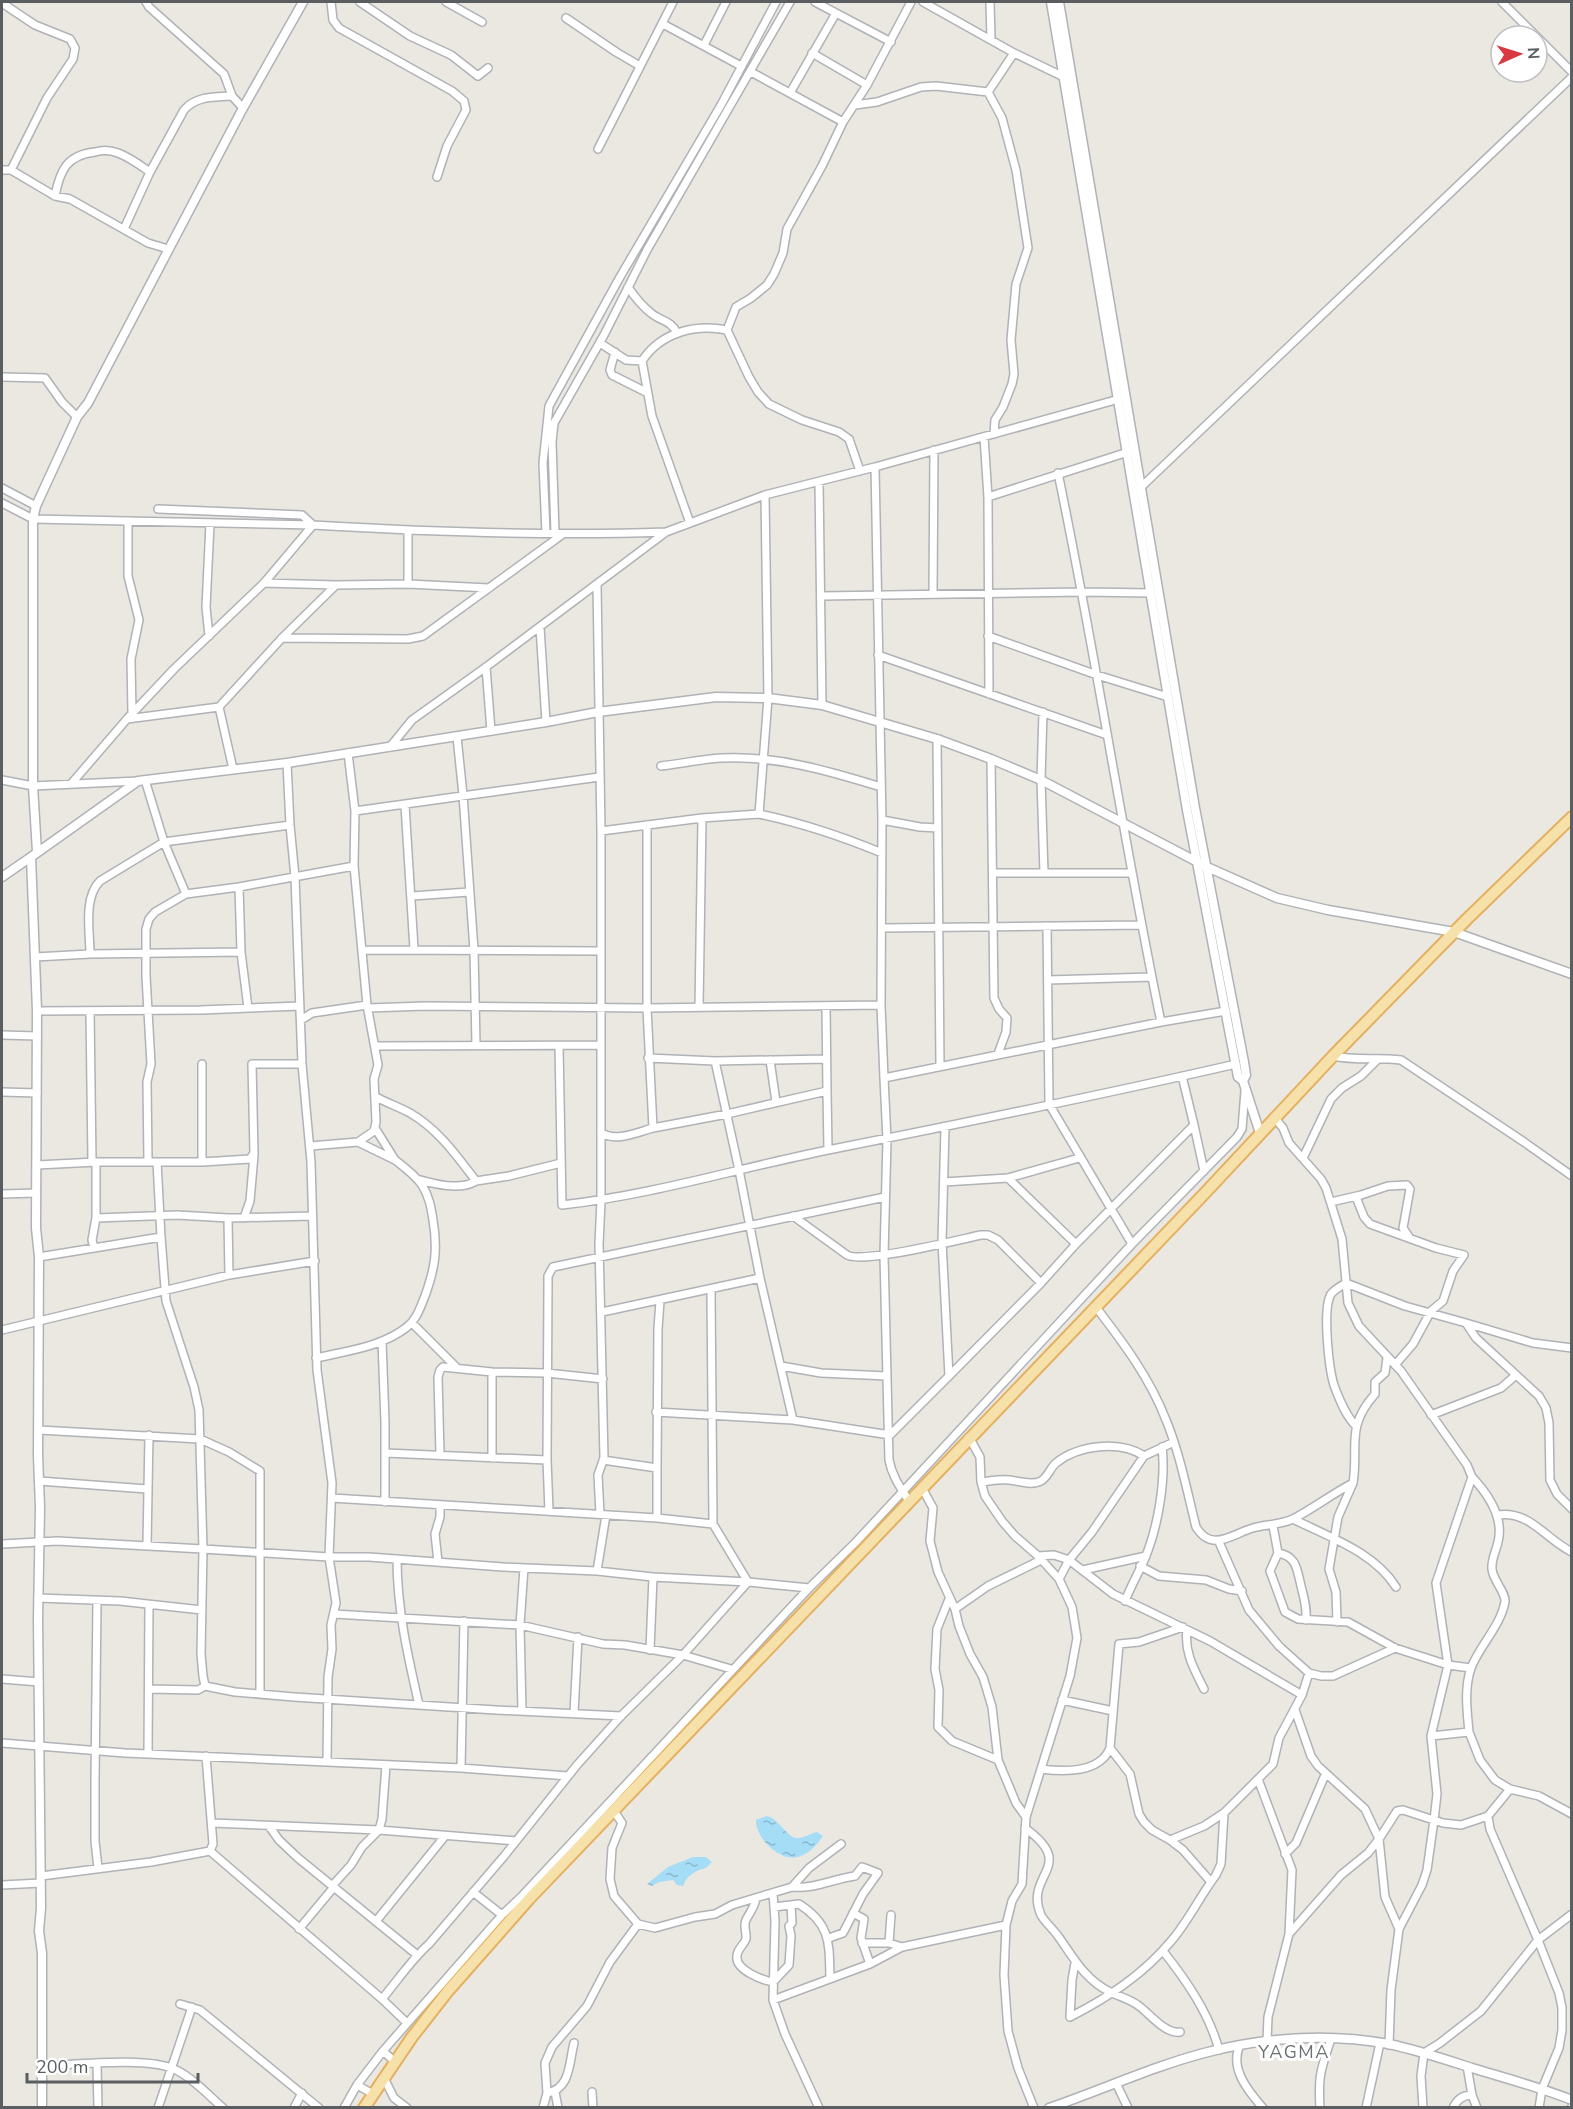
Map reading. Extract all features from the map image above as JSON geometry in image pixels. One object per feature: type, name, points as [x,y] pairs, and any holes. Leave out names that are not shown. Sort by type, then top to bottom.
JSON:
[{"type":"main road","points":[[364,2108],[443,1998],[529,1899],[614,1811],[906,1497],[922,1488],[1333,1056],[1454,932],[1572,817]]},
{"type":"street","points":[[146,2],[157,15],[224,74],[232,96],[243,108]]},
{"type":"street","points":[[42,2108],[42,1953],[39,1931],[41,1880],[38,1598],[39,1257],[36,1193],[38,1011],[33,786],[33,519],[36,506],[76,417],[88,403],[243,108],[303,2]]},
{"type":"street","points":[[331,2],[333,20],[339,28],[452,91],[464,101],[466,110],[447,146],[436,177]]},
{"type":"street","points":[[362,2],[410,36],[451,55],[478,76],[488,68]]},
{"type":"street","points":[[450,2],[482,22]]},
{"type":"street","points":[[598,149],[673,2]]},
{"type":"street","points":[[704,45],[726,2]]},
{"type":"street","points":[[546,533],[543,463],[549,406],[620,277],[721,105],[776,2]]},
{"type":"street","points":[[555,533],[552,442],[554,423],[600,343],[628,287],[712,135],[790,2]]},
{"type":"street","points":[[815,2],[891,42]]},
{"type":"street","points":[[860,471],[849,439],[839,432],[802,420],[769,404],[749,377],[727,330],[736,307],[766,285],[779,265],[788,229],[843,122],[867,85],[911,2]]},
{"type":"street","points":[[923,2],[1014,53],[1068,77]]},
{"type":"street","points":[[990,2],[991,40]]},
{"type":"street","points":[[344,2108],[357,2085],[383,2051],[502,1915],[809,1588],[906,1497],[1132,1244],[1241,1132],[1245,1068],[1193,797],[1142,486],[1068,77],[1051,2]]},
{"type":"street","points":[[1059,2],[1068,77],[1168,697],[1238,1077],[1244,1085],[1260,1132]]},
{"type":"street","points":[[1502,2],[1523,24]]},
{"type":"street","points":[[2,3],[35,25],[70,39],[75,48],[73,59],[47,98],[11,170]]},
{"type":"street","points":[[790,93],[836,13]]},
{"type":"street","points":[[566,18],[640,66]]},
{"type":"street","points":[[663,24],[741,66]]},
{"type":"street","points":[[1549,50],[1572,72]]},
{"type":"street","points":[[813,53],[867,85]]},
{"type":"street","points":[[988,92],[1014,53]]},
{"type":"street","points":[[751,72],[843,122]]},
{"type":"street","points":[[1135,493],[1572,77]]},
{"type":"street","points":[[855,105],[877,102],[921,87],[936,86],[988,92]]},
{"type":"street","points":[[988,92],[1002,118],[1016,170],[1028,248],[1016,284],[1011,340],[1014,374],[1012,384],[995,420],[994,434]]},
{"type":"street","points":[[124,229],[150,172],[184,110],[195,100],[232,96]]},
{"type":"street","points":[[55,196],[58,182],[66,165],[74,156],[104,150],[116,152],[150,172]]},
{"type":"street","points":[[2,170],[11,170],[55,196],[70,199],[148,243],[168,249]]},
{"type":"street","points":[[628,287],[650,312],[668,321],[677,333]]},
{"type":"street","points":[[690,523],[652,416],[642,361],[649,351],[677,333],[700,328],[727,330]]},
{"type":"street","points":[[600,343],[626,360],[642,361]]},
{"type":"street","points":[[615,352],[610,370],[612,375],[646,392]]},
{"type":"street","points":[[2,377],[45,378],[76,417]]},
{"type":"street","points":[[390,747],[412,720],[666,532],[765,495],[1119,399]]},
{"type":"street","points":[[984,437],[988,497],[989,694]]},
{"type":"street","points":[[933,594],[934,450]]},
{"type":"street","points":[[988,497],[1128,452]]},
{"type":"street","points":[[875,467],[882,820],[881,1005],[887,1140],[884,1255],[887,1376],[891,1472],[906,1497]]},
{"type":"street","points":[[1058,473],[1083,592],[1096,675],[1161,1022]]},
{"type":"street","points":[[819,482],[822,705]]},
{"type":"street","points":[[2,488],[36,506]]},
{"type":"street","points":[[759,814],[768,698],[765,495]]},
{"type":"street","points":[[2,503],[33,519],[313,525],[408,531],[666,532]]},
{"type":"street","points":[[158,509],[302,515],[313,525]]},
{"type":"street","points":[[128,521],[128,576],[139,620],[131,659],[129,717]]},
{"type":"street","points":[[209,636],[206,607],[210,524]]},
{"type":"street","points":[[71,784],[174,669],[264,583],[313,525]]},
{"type":"street","points":[[408,531],[408,584]]},
{"type":"street","points":[[282,638],[415,639],[423,636],[564,533]]},
{"type":"street","points":[[264,583],[408,584],[490,588]]},
{"type":"street","points":[[129,717],[219,706],[282,638],[336,585]]},
{"type":"street","points":[[597,585],[601,831],[600,1258],[603,1379],[603,1460],[598,1475],[603,1514],[597,1571]]},
{"type":"street","points":[[822,596],[1151,593]]},
{"type":"street","points":[[540,627],[546,722]]},
{"type":"street","points":[[988,636],[1096,675],[1168,697]]},
{"type":"street","points":[[878,656],[1107,735]]},
{"type":"street","points":[[486,667],[491,731]]},
{"type":"street","points":[[2,780],[33,786],[141,780],[287,763],[598,712],[716,697],[768,698],[822,705],[937,738],[991,759],[1041,780],[1198,862],[1277,898],[1359,916],[1454,932],[1572,974]]},
{"type":"street","points":[[219,706],[233,768]]},
{"type":"street","points":[[1043,712],[1041,780],[1044,873]]},
{"type":"street","points":[[456,737],[463,795],[474,950],[476,1045]]},
{"type":"street","points":[[937,738],[940,1066]]},
{"type":"street","points":[[348,753],[354,811],[354,866],[367,1007],[378,1065],[374,1079],[375,1128],[395,1160]]},
{"type":"street","points":[[661,766],[721,758],[762,759],[830,772],[880,787]]},
{"type":"street","points":[[991,759],[994,998],[999,1010],[1006,1018],[1006,1032],[998,1054]]},
{"type":"street","points":[[287,763],[295,877],[302,1064],[310,1146],[316,1358],[332,1467],[329,1557],[336,1595],[328,1677],[327,1762]]},
{"type":"street","points":[[354,811],[599,777]]},
{"type":"street","points":[[141,780],[186,894]]},
{"type":"street","points":[[2,877],[141,780]]},
{"type":"street","points":[[405,805],[414,949]]},
{"type":"street","points":[[601,831],[702,818],[759,814],[803,823],[848,838],[882,853]]},
{"type":"street","points":[[699,1007],[702,818]]},
{"type":"street","points":[[882,820],[938,828]]},
{"type":"street","points":[[90,954],[90,904],[95,886],[100,881],[164,842],[290,825]]},
{"type":"street","points":[[647,825],[647,1008],[653,1128]]},
{"type":"street","points":[[148,1162],[147,1082],[152,1064],[146,954],[147,929],[150,919],[155,912],[186,894],[239,887],[354,866]]},
{"type":"street","points":[[993,873],[1132,873]]},
{"type":"street","points":[[239,887],[241,952],[248,1008]]},
{"type":"street","points":[[412,896],[469,892]]},
{"type":"street","points":[[882,928],[1142,925]]},
{"type":"street","points":[[1047,926],[1049,1104],[1132,1244]]},
{"type":"street","points":[[362,950],[599,951]]},
{"type":"street","points":[[35,957],[241,952]]},
{"type":"street","points":[[1048,980],[1152,977]]},
{"type":"street","points":[[302,1020],[312,1013],[367,1007],[647,1008],[881,1005]]},
{"type":"street","points":[[38,1011],[300,1006]]},
{"type":"street","points":[[826,1006],[828,1150]]},
{"type":"street","points":[[90,1011],[96,1218],[92,1240],[94,1248]]},
{"type":"street","points":[[884,1078],[1226,1011]]},
{"type":"street","points":[[2,1035],[37,1036]]},
{"type":"street","points":[[375,1046],[601,1045]]},
{"type":"street","points":[[559,1046],[562,1205],[601,1201],[828,1150],[887,1140],[1236,1064]]},
{"type":"street","points":[[1333,1056],[1349,1060],[1401,1060],[1572,1176]]},
{"type":"street","points":[[648,1058],[715,1061],[826,1059]]},
{"type":"street","points":[[1303,1158],[1331,1099],[1342,1088],[1361,1076],[1378,1059]]},
{"type":"street","points":[[770,1060],[776,1102]]},
{"type":"street","points":[[715,1061],[760,1278],[793,1420]]},
{"type":"street","points":[[202,1064],[202,1162]]},
{"type":"street","points":[[244,1218],[250,1202],[254,1155],[252,1064],[302,1064]]},
{"type":"street","points":[[1182,1076],[1204,1171]]},
{"type":"street","points":[[601,1132],[606,1136],[614,1137],[827,1091]]},
{"type":"street","points":[[2,1092],[37,1093]]},
{"type":"street","points":[[376,1097],[409,1113],[437,1132],[476,1181]]},
{"type":"street","points":[[1274,1117],[1283,1128],[1289,1143],[1321,1179],[1331,1202],[1342,1239],[1348,1303],[1355,1319],[1416,1390],[1467,1465],[1472,1477],[1483,1488],[1497,1515],[1500,1526],[1499,1540],[1491,1566],[1493,1577],[1505,1596],[1505,1601],[1500,1615],[1471,1668],[1466,1704],[1469,1732],[1480,1760],[1495,1780],[1510,1789],[1539,1796],[1572,1814]]},
{"type":"street","points":[[890,1435],[1194,1125]]},
{"type":"street","points":[[945,1127],[942,1242],[949,1376]]},
{"type":"street","points":[[358,1142],[375,1128]]},
{"type":"street","points":[[310,1146],[358,1142],[395,1160],[417,1179],[429,1202],[436,1247],[431,1279],[417,1316],[412,1323],[382,1341],[316,1358]]},
{"type":"street","points":[[36,1165],[94,1162],[202,1162],[248,1159],[254,1155]]},
{"type":"street","points":[[944,1182],[1008,1178],[1079,1158]]},
{"type":"street","points":[[157,1162],[165,1291],[172,1322],[197,1398],[200,1418],[203,1549],[202,1665],[206,1686]]},
{"type":"street","points":[[417,1179],[437,1185],[472,1184],[476,1181],[509,1176],[561,1163]]},
{"type":"street","points":[[1008,1178],[1076,1244]]},
{"type":"street","points":[[1331,1202],[1356,1197],[1388,1186],[1408,1185],[1410,1189],[1403,1228],[1409,1237]]},
{"type":"street","points":[[2,1194],[36,1193]]},
{"type":"street","points":[[549,1511],[547,1373],[550,1271],[558,1265],[750,1227],[885,1197]]},
{"type":"street","points":[[1356,1197],[1368,1223],[1436,1248],[1464,1255],[1453,1271],[1443,1300],[1431,1311],[1413,1344],[1395,1365]]},
{"type":"street","points":[[96,1218],[312,1216]]},
{"type":"street","points":[[792,1216],[850,1257],[884,1255],[981,1235],[993,1237],[1041,1283]]},
{"type":"street","points":[[228,1218],[229,1275]]},
{"type":"street","points":[[39,1257],[161,1237]]},
{"type":"street","points":[[2,1330],[229,1275],[315,1261]]},
{"type":"street","points":[[602,1312],[760,1278]]},
{"type":"street","points":[[1347,1283],[1406,1306],[1431,1311],[1533,1343],[1572,1348]]},
{"type":"street","points":[[1347,1283],[1330,1297],[1327,1329],[1335,1386],[1342,1405],[1356,1426]]},
{"type":"street","points":[[711,1290],[713,1524],[748,1582]]},
{"type":"street","points":[[657,1518],[656,1412],[660,1301]]},
{"type":"street","points":[[1095,1306],[1125,1346],[1165,1418],[1174,1442],[1196,1527],[1205,1537],[1219,1542],[1256,1527],[1273,1526],[1293,1519],[1353,1483]]},
{"type":"street","points":[[412,1323],[456,1367]]},
{"type":"street","points":[[1466,1323],[1476,1338],[1531,1387],[1546,1408],[1550,1440],[1550,1480],[1557,1494],[1572,1509]]},
{"type":"street","points":[[382,1341],[386,1453],[385,1502]]},
{"type":"street","points":[[1337,1622],[1336,1592],[1329,1569],[1338,1517],[1353,1483],[1356,1464],[1353,1444],[1356,1426],[1368,1401],[1375,1394],[1375,1382],[1385,1373],[1387,1358]]},
{"type":"street","points":[[781,1365],[821,1373],[887,1376]]},
{"type":"street","points":[[440,1454],[438,1373],[443,1367],[603,1379]]},
{"type":"street","points":[[492,1372],[492,1458]]},
{"type":"street","points":[[1431,1415],[1501,1388],[1516,1375]]},
{"type":"street","points":[[656,1412],[793,1420],[890,1435]]},
{"type":"street","points":[[39,1430],[200,1439],[229,1452],[260,1471],[260,1694]]},
{"type":"street","points":[[147,1545],[149,1435]]},
{"type":"street","points":[[969,1437],[980,1457],[981,1482],[985,1496],[1015,1536],[1059,1579],[1072,1607],[1077,1638],[1070,1676],[1026,1816],[1022,1884],[1012,1901],[1006,1925],[1004,1975],[1008,2031],[1018,2068],[1034,2108]]},
{"type":"street","points":[[1059,1579],[1069,1560],[1092,1532],[1144,1456],[1174,1442]]},
{"type":"street","points":[[981,1482],[1009,1480],[1032,1483],[1041,1481],[1058,1461],[1071,1454],[1097,1447],[1122,1447],[1135,1450],[1144,1456]]},
{"type":"street","points":[[1125,1601],[1146,1556],[1162,1490],[1164,1464],[1162,1447]]},
{"type":"street","points":[[386,1453],[547,1460]]},
{"type":"street","points":[[603,1460],[657,1468]]},
{"type":"street","points":[[1366,2108],[1384,2044],[1399,1929],[1422,1885],[1427,1870],[1437,1794],[1431,1736],[1448,1665],[1436,1583],[1472,1477]]},
{"type":"street","points":[[39,1481],[147,1489]]},
{"type":"street","points":[[922,1488],[933,1508],[930,1541],[938,1572],[955,1609],[970,1654],[983,1677],[992,1707],[998,1760],[1016,1803],[1026,1816]]},
{"type":"street","points":[[332,1498],[603,1514],[713,1524]]},
{"type":"street","points":[[438,1562],[435,1534],[440,1517],[440,1505]]},
{"type":"street","points":[[1497,1515],[1509,1514],[1528,1520],[1556,1544],[1572,1552]]},
{"type":"street","points":[[1293,1519],[1357,1549],[1385,1572],[1396,1587]]},
{"type":"street","points":[[1273,1526],[1278,1552],[1270,1571],[1286,1612],[1298,1619],[1348,1622],[1395,1648],[1448,1665],[1471,1668]]},
{"type":"street","points":[[2,1544],[39,1541],[147,1545],[597,1571],[809,1588]]},
{"type":"street","points":[[1219,1542],[1249,1610],[1262,1628],[1309,1673],[1334,1676],[1395,1648]]},
{"type":"street","points":[[1278,1552],[1296,1563],[1306,1602],[1306,1620]]},
{"type":"street","points":[[955,1609],[988,1586],[1040,1558],[1054,1555],[1069,1560],[1108,1591],[1125,1601],[1185,1629],[1302,1695]]},
{"type":"street","points":[[1083,1570],[1146,1556]]},
{"type":"street","points":[[397,1560],[405,1644],[419,1705]]},
{"type":"street","points":[[1140,1566],[1159,1576],[1206,1580],[1229,1589],[1242,1591]]},
{"type":"street","points":[[522,1711],[520,1625],[524,1568]]},
{"type":"street","points":[[650,1650],[653,1577]]},
{"type":"street","points":[[382,1999],[402,1976],[416,1954],[429,1944],[568,1776],[621,1716],[682,1655],[748,1582]]},
{"type":"street","points":[[38,1598],[202,1610]]},
{"type":"street","points":[[949,1599],[937,1633],[935,1669],[939,1690],[938,1726],[952,1741],[998,1760]]},
{"type":"street","points":[[97,1601],[95,1841],[98,1868]]},
{"type":"street","points":[[148,1753],[149,1605]]},
{"type":"street","points":[[334,1614],[520,1625],[599,1643],[682,1655],[731,1669]]},
{"type":"street","points":[[461,1767],[464,1621]]},
{"type":"street","points":[[1185,1629],[1188,1655],[1204,1689]]},
{"type":"street","points":[[1041,1768],[1062,1772],[1095,1764],[1104,1759],[1110,1748],[1119,1644],[1139,1642],[1185,1629]]},
{"type":"street","points":[[574,1713],[578,1637]]},
{"type":"street","points":[[1170,1840],[1204,1826],[1224,1812],[1273,1764],[1279,1738],[1302,1695],[1309,1673]]},
{"type":"street","points":[[2,1679],[39,1682]]},
{"type":"street","points":[[149,1689],[198,1690],[206,1686],[235,1692],[328,1699],[621,1716]]},
{"type":"street","points":[[1062,1700],[1113,1711]]},
{"type":"street","points":[[1295,1710],[1311,1756],[1325,1775],[1353,1796],[1365,1809],[1379,1839],[1385,1897],[1399,1929]]},
{"type":"street","points":[[1431,1736],[1469,1732]]},
{"type":"street","points":[[2,1743],[148,1753],[461,1767],[568,1776]]},
{"type":"street","points":[[1110,1748],[1130,1774],[1139,1814],[1144,1822],[1188,1856],[1211,1882]]},
{"type":"street","points":[[206,1756],[213,1844],[210,1851]]},
{"type":"street","points":[[299,1929],[351,1865],[362,1847],[379,1830],[382,1819],[386,1765]]},
{"type":"street","points":[[1285,1854],[1296,1843],[1325,1775]]},
{"type":"street","points":[[1258,1779],[1292,1870],[1289,1934],[1268,2017],[1267,2041]]},
{"type":"street","points":[[1289,1934],[1341,1875],[1363,1858],[1400,1810],[1453,1826],[1461,1826],[1488,1816],[1510,1789]]},
{"type":"street","points":[[614,1811],[622,1823],[612,1848],[611,1885],[616,1900],[638,1924],[655,1928],[715,1914],[732,1905],[792,1887],[809,1888],[855,1876],[862,1867],[878,1873],[869,1884],[843,1933],[829,1938]]},
{"type":"street","points":[[1075,1963],[1070,2017],[1096,2004],[1110,1992],[1122,1988],[1173,1940],[1221,1864],[1224,1812]]},
{"type":"street","points":[[1488,1816],[1490,1828],[1538,1940],[1562,2008],[1559,2048],[1542,2089],[1539,2108]]},
{"type":"street","points":[[212,1823],[379,1830],[516,1841]]},
{"type":"street","points":[[269,1826],[279,1840],[298,1858],[416,1954]]},
{"type":"street","points":[[1025,1828],[1045,1845],[1050,1855],[1036,1897],[1039,1912],[1042,1919],[1050,1925],[1069,1951],[1075,1963],[1110,1992],[1137,2004],[1170,2031],[1180,2032]]},
{"type":"street","points":[[377,1920],[445,1836]]},
{"type":"street","points":[[792,1887],[809,1868],[841,1844]]},
{"type":"street","points":[[210,1851],[407,2023]]},
{"type":"street","points":[[2,1885],[210,1851]]},
{"type":"street","points":[[472,1892],[502,1915]]},
{"type":"street","points":[[773,1893],[773,2000],[784,2034],[819,2108]]},
{"type":"street","points":[[756,1899],[753,1911],[746,1920],[745,1941],[737,1956],[737,1961],[750,1974],[773,1982]]},
{"type":"street","points":[[773,1982],[789,1965],[791,1905]]},
{"type":"street","points":[[774,1907],[802,1905],[818,1922],[829,1938],[830,1979]]},
{"type":"street","points":[[853,1913],[864,1919],[862,1943],[870,1964]]},
{"type":"street","points":[[1423,2108],[1420,2076],[1424,2053],[1455,2032],[1480,2011],[1538,1940],[1572,1914]]},
{"type":"street","points":[[889,1943],[891,1915]]},
{"type":"street","points":[[543,2108],[547,2093],[545,2063],[552,2047],[587,2006],[610,1962],[638,1924]]},
{"type":"street","points":[[773,2000],[870,1964],[902,1947],[1006,1925]]},
{"type":"street","points":[[862,1943],[889,1943],[902,1947]]},
{"type":"street","points":[[1163,1951],[1184,1976],[1215,2035],[1219,2049]]},
{"type":"street","points":[[180,2004],[200,2010],[319,2108]]},
{"type":"street","points":[[158,2108],[192,2007]]},
{"type":"street","points":[[1049,2108],[1136,2075],[1219,2049],[1289,2038],[1384,2044],[1424,2053],[1572,2100]]},
{"type":"street","points":[[1320,2108],[1318,2086],[1320,2070],[1331,2039]]},
{"type":"street","points":[[547,2093],[555,2092],[563,2085],[567,2077],[574,2043]]},
{"type":"street","points":[[1240,2045],[1236,2065],[1242,2078],[1263,2108]]},
{"type":"street","points":[[383,2051],[395,2062]]},
{"type":"street","points":[[42,2066],[122,2062],[172,2068],[184,2075],[223,2108]]},
{"type":"street","points":[[97,2064],[98,2108]]},
{"type":"street","points":[[1467,2066],[1477,2108]]},
{"type":"street","points":[[384,2078],[394,2098],[407,2108]]},
{"type":"street","points":[[1116,2083],[1128,2108]]},
{"type":"street","points":[[357,2085],[373,2094]]},
{"type":"street","points":[[555,2092],[558,2108]]},
{"type":"street","points":[[592,2092],[593,2108]]},
{"type":"street","points":[[294,2108],[302,2093]]},
{"type":"street","points":[[1453,2108],[1457,2101],[1465,2095],[1472,2094]]},
{"type":"water","points":[[767,1816],[794,1837],[803,1837],[817,1832],[823,1836],[812,1849],[802,1856],[791,1858],[783,1856],[770,1847],[759,1834],[756,1820]]},
{"type":"water","points":[[693,1857],[706,1857],[712,1862],[706,1868],[692,1874],[683,1886],[677,1885],[673,1880],[659,1882],[652,1886],[647,1884],[668,1867]]},
{"type":"district","name":"YAGMA","points":[[1294,2052]]}]
